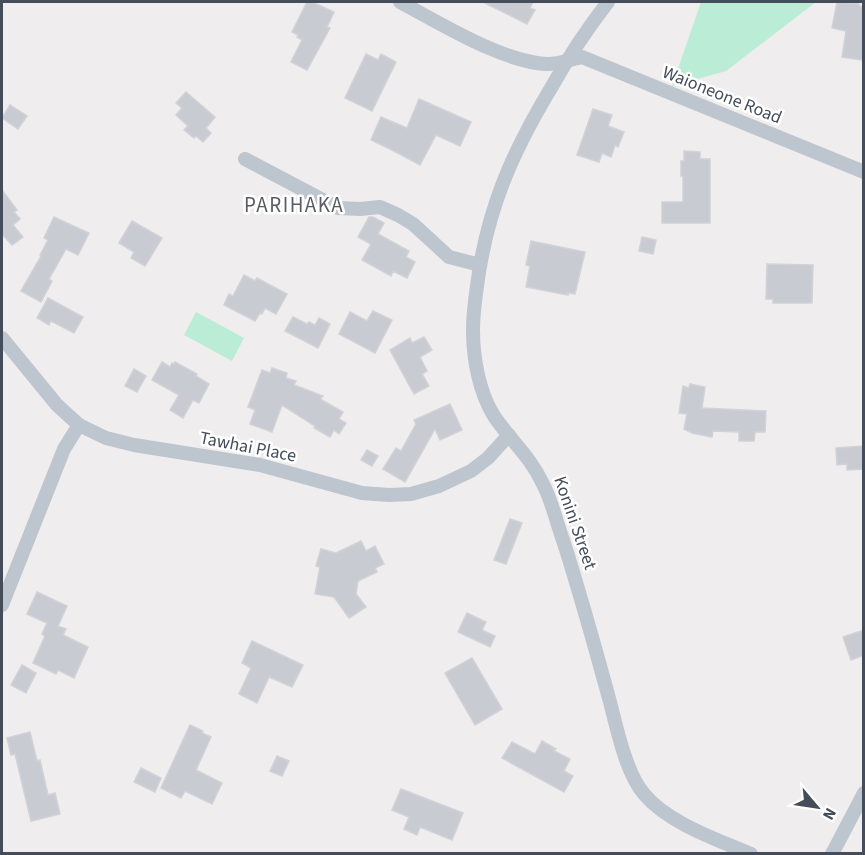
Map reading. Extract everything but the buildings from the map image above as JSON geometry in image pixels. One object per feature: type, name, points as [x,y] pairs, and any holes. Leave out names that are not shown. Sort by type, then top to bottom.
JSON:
[{"type":"street","name":"Waioneone Road","points":[[400,2],[505,54],[526,61],[548,64],[582,57],[864,172]]},
{"type":"street","name":"Konini Street","points":[[609,2],[567,60],[515,152],[496,200],[483,244],[474,307],[474,352],[484,396],[494,415],[536,468],[545,487],[577,583],[620,737],[636,782],[644,794],[669,815],[751,854]]},
{"type":"street","points":[[245,159],[338,208],[380,207],[398,215],[413,224],[449,257],[480,265]]},
{"type":"street","name":"Tawhai Place","points":[[2,338],[57,405],[79,425],[106,438],[134,445],[260,465],[362,493],[411,494],[439,486],[471,471],[488,458],[509,435]]},
{"type":"street","points":[[2,604],[64,449],[79,425]]},
{"type":"street","points":[[832,854],[864,793]]},
{"type":"green space","points":[[701,2],[816,2],[726,71],[672,86]]},
{"type":"green space","points":[[196,312],[244,338],[232,361],[184,335]]},
{"type":"district","name":"PARIHAKA","points":[[294,205]]}]
